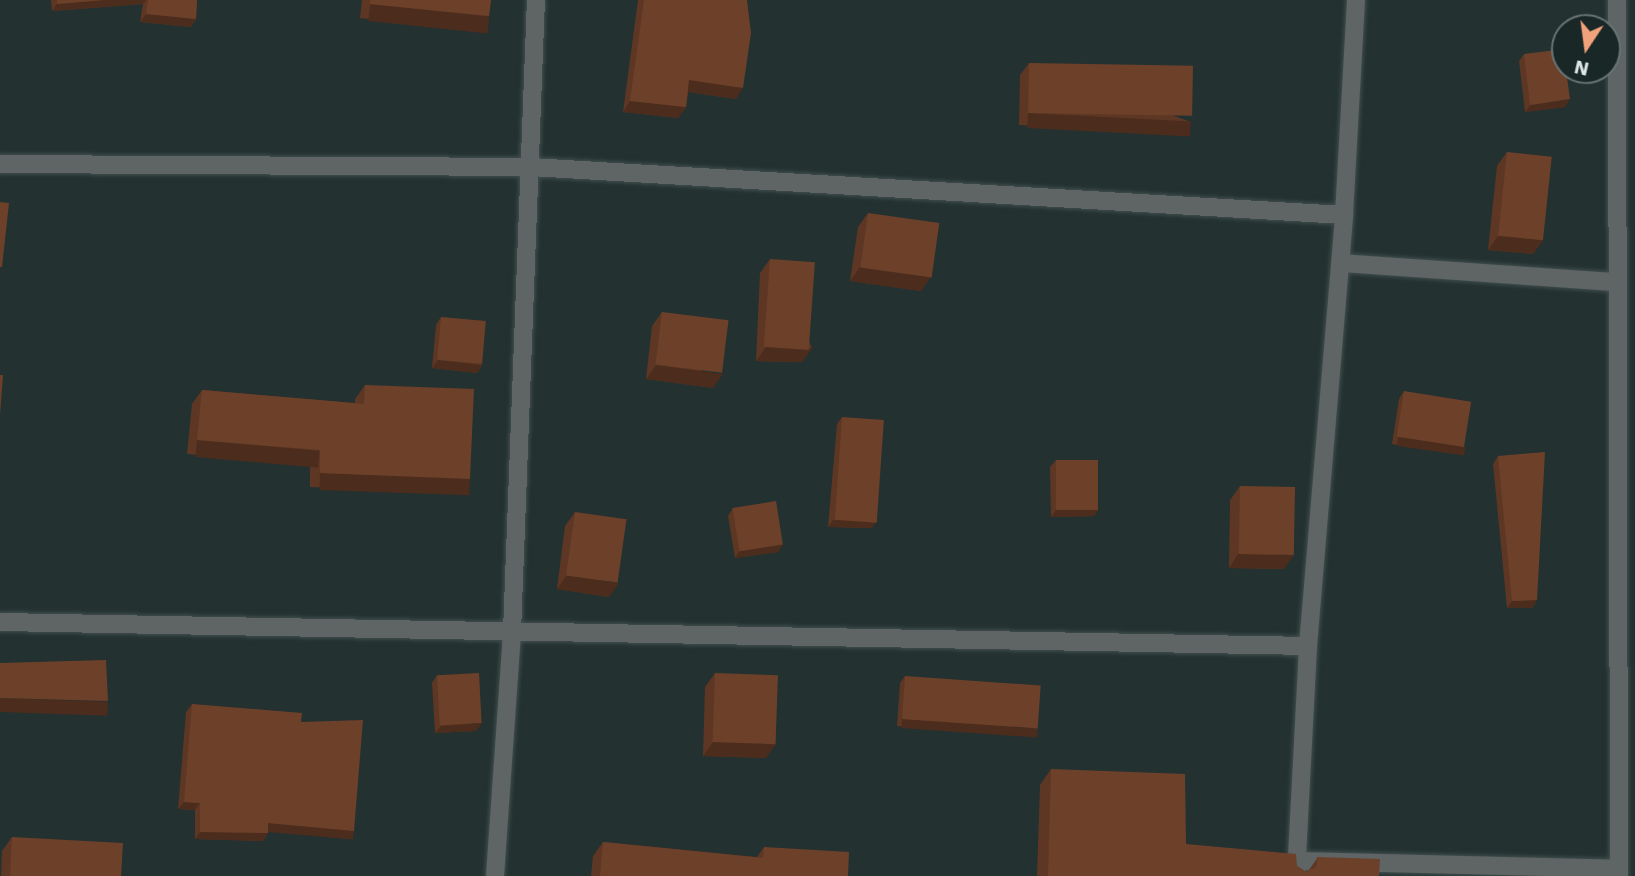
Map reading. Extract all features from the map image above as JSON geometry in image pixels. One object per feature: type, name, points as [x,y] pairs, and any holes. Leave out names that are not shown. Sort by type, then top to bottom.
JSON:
[{"type":"street","points":[[495,876],[512,632],[536,0]]},
{"type":"street","points":[[1356,0],[1344,215],[1308,646],[1297,869],[1619,873],[1628,435],[1615,282],[1617,0]]},
{"type":"street","points":[[0,164],[531,167],[1344,215]]},
{"type":"street","points":[[1340,263],[1615,282]]},
{"type":"street","points":[[0,622],[1308,646]]},
{"type":"building","points":[[57,0],[104,0],[57,4]]},
{"type":"building","points":[[148,0],[197,0],[196,19],[146,14]]},
{"type":"building","points":[[370,0],[491,0],[489,16],[370,4]]},
{"type":"building","points":[[644,0],[747,0],[751,33],[743,88],[689,80],[686,107],[630,101]]},
{"type":"building","points":[[1551,51],[1551,84],[1568,84],[1570,99],[1530,105],[1524,54]]},
{"type":"building","points":[[1029,63],[1193,66],[1192,116],[1028,113]]},
{"type":"building","points":[[1507,152],[1552,157],[1543,240],[1498,236]]},
{"type":"building","points":[[0,202],[9,203],[2,267],[0,267]]},
{"type":"building","points":[[868,213],[939,223],[932,277],[860,267]]},
{"type":"building","points":[[770,259],[815,262],[809,350],[764,347]]},
{"type":"building","points":[[662,312],[729,320],[722,373],[656,365]]},
{"type":"building","points":[[441,317],[486,321],[482,364],[437,360]]},
{"type":"building","points":[[0,375],[3,375],[0,415]]},
{"type":"building","points":[[365,385],[474,389],[470,479],[320,473],[320,450],[197,440],[202,390],[364,404]]},
{"type":"building","points":[[1404,391],[1471,402],[1464,447],[1397,436]]},
{"type":"building","points":[[842,417],[884,420],[877,523],[835,520]]},
{"type":"building","points":[[1545,452],[1537,600],[1512,601],[1498,456]]},
{"type":"building","points":[[1056,460],[1098,460],[1098,510],[1056,510]]},
{"type":"building","points":[[1240,486],[1295,487],[1294,555],[1239,554]]},
{"type":"building","points":[[776,501],[783,544],[739,551],[733,508]]},
{"type":"building","points":[[575,512],[626,519],[618,583],[566,575]]},
{"type":"building","points":[[106,660],[108,701],[0,698],[0,663]]},
{"type":"building","points":[[479,673],[482,723],[440,725],[437,675]]},
{"type":"building","points":[[715,673],[778,675],[776,744],[713,742]]},
{"type":"building","points":[[905,676],[1041,685],[1038,728],[902,719]]},
{"type":"building","points":[[192,704],[302,713],[301,722],[363,720],[354,831],[268,823],[268,833],[200,832],[200,803],[184,802]]},
{"type":"building","points":[[1051,769],[1185,774],[1186,844],[1296,854],[1297,866],[1306,872],[1316,867],[1318,857],[1380,859],[1379,876],[1048,876]]},
{"type":"building","points":[[12,837],[123,843],[121,876],[10,876]]},
{"type":"building","points":[[603,842],[763,858],[764,847],[849,852],[848,876],[600,876]]}]
